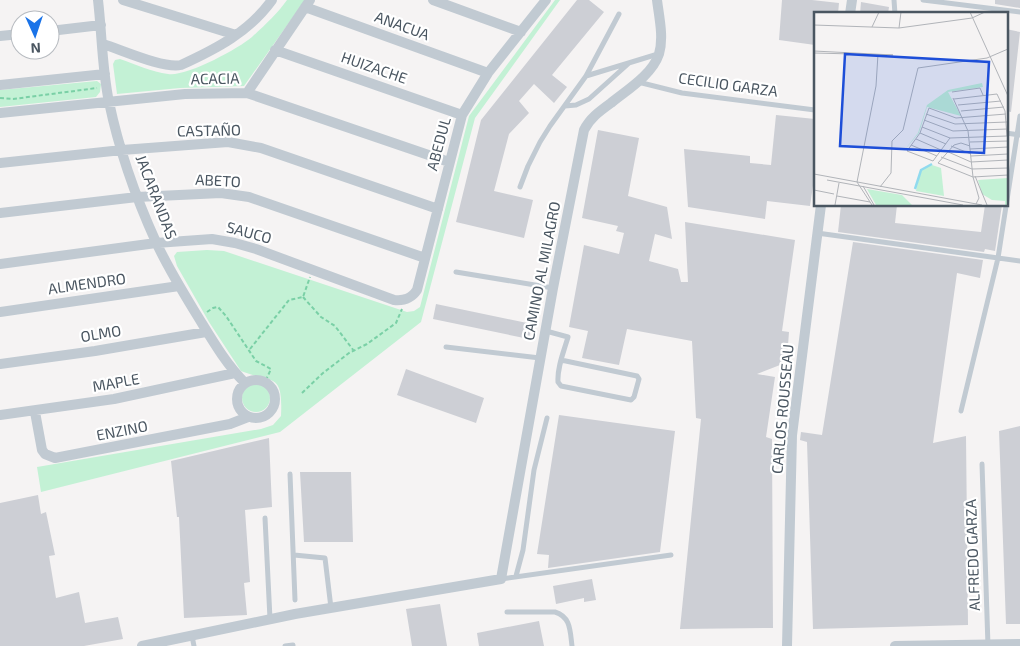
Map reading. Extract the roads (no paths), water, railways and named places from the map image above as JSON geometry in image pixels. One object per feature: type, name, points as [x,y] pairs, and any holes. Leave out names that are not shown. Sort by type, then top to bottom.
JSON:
[{"type":"street","name":"JACARANDAS","points":[[98,0],[109,102],[137,196],[156,244],[179,286],[206,332],[235,373],[245,383]]},
{"type":"street","points":[[123,0],[236,35]]},
{"type":"street","points":[[103,44],[176,66],[217,48],[236,35],[250,25],[272,0]]},
{"type":"street","points":[[432,0],[521,32]]},
{"type":"street","points":[[657,0],[661,40],[659,54]]},
{"type":"street","name":"ABEDUL","points":[[394,300],[406,300],[413,296],[417,290],[462,115],[488,73],[546,1]]},
{"type":"street","points":[[247,93],[307,3]]},
{"type":"street","name":"ANACUA","points":[[307,3],[488,73]]},
{"type":"street","points":[[60,30],[101,25]]},
{"type":"street","name":"HUIZACHE","points":[[275,50],[462,115]]},
{"type":"street","name":"CAMINO AL MILAGRO","points":[[501,578],[553,288],[584,130],[594,115],[637,82],[653,66],[659,54]]},
{"type":"street","points":[[0,85],[105,74]]},
{"type":"street","name":"ACACIA","points":[[0,112],[185,94],[247,93],[450,162]]},
{"type":"street","name":"CASTAÑO","points":[[0,163],[122,150],[228,142],[261,148],[438,209]]},
{"type":"street","name":"ABETO","points":[[0,213],[137,196],[221,193],[249,197],[425,258]]},
{"type":"street","name":"CARLOS ROUSSEAU","points":[[787,646],[792,435],[821,206]]},
{"type":"street","name":"SAUCO","points":[[0,264],[156,244],[212,240],[235,242],[394,300]]},
{"type":"street","name":"ALMENDRO","points":[[0,312],[179,286]]},
{"type":"street","name":"OLMO","points":[[0,364],[95,351],[206,332]]},
{"type":"street","name":"MAPLE","points":[[0,416],[114,400],[235,373]]},
{"type":"street","points":[[257,379],[271,386],[275,394],[275,402],[273,409],[264,417],[248,417],[240,410],[236,400],[238,391],[245,383],[257,379]]},
{"type":"street","name":"ENZINO","points":[[35,412],[42,450],[44,454],[55,458],[230,424],[248,417]]},
{"type":"street","points":[[142,646],[270,619],[501,578]]},
{"type":"street","points":[[895,646],[1020,644]]},
{"type":"lane","points":[[923,0],[1020,12]]},
{"type":"lane","points":[[520,187],[540,142],[586,76],[619,14]]},
{"type":"lane","points":[[586,76],[659,54]]},
{"type":"lane","points":[[565,106],[576,105],[589,99],[631,62]]},
{"type":"lane","name":"CECILIO GARZA","points":[[637,82],[682,93],[814,110]]},
{"type":"lane","points":[[1008,199],[1019,135],[1020,116]]},
{"type":"lane","points":[[961,411],[998,258],[1007,206]]},
{"type":"lane","points":[[817,233],[1020,261]]},
{"type":"lane","points":[[456,272],[553,288]]},
{"type":"lane","points":[[546,331],[568,336],[562,360],[558,379],[562,386],[631,400],[634,397],[639,379],[636,375],[562,360]]},
{"type":"lane","points":[[446,346],[541,358]]},
{"type":"lane","points":[[516,576],[523,550],[534,470],[547,418]]},
{"type":"lane","name":"ALFREDO GARZA","points":[[982,464],[988,645]]},
{"type":"lane","points":[[290,474],[295,600]]},
{"type":"lane","points":[[265,518],[270,619]]},
{"type":"lane","points":[[294,555],[322,557],[326,560],[331,608]]},
{"type":"lane","points":[[501,578],[671,555]]},
{"type":"lane","points":[[507,612],[555,612],[561,614],[567,618],[572,646]]},
{"type":"lane","points":[[192,635],[194,646]]},
{"type":"lane","points":[[285,646],[293,644]]}]
